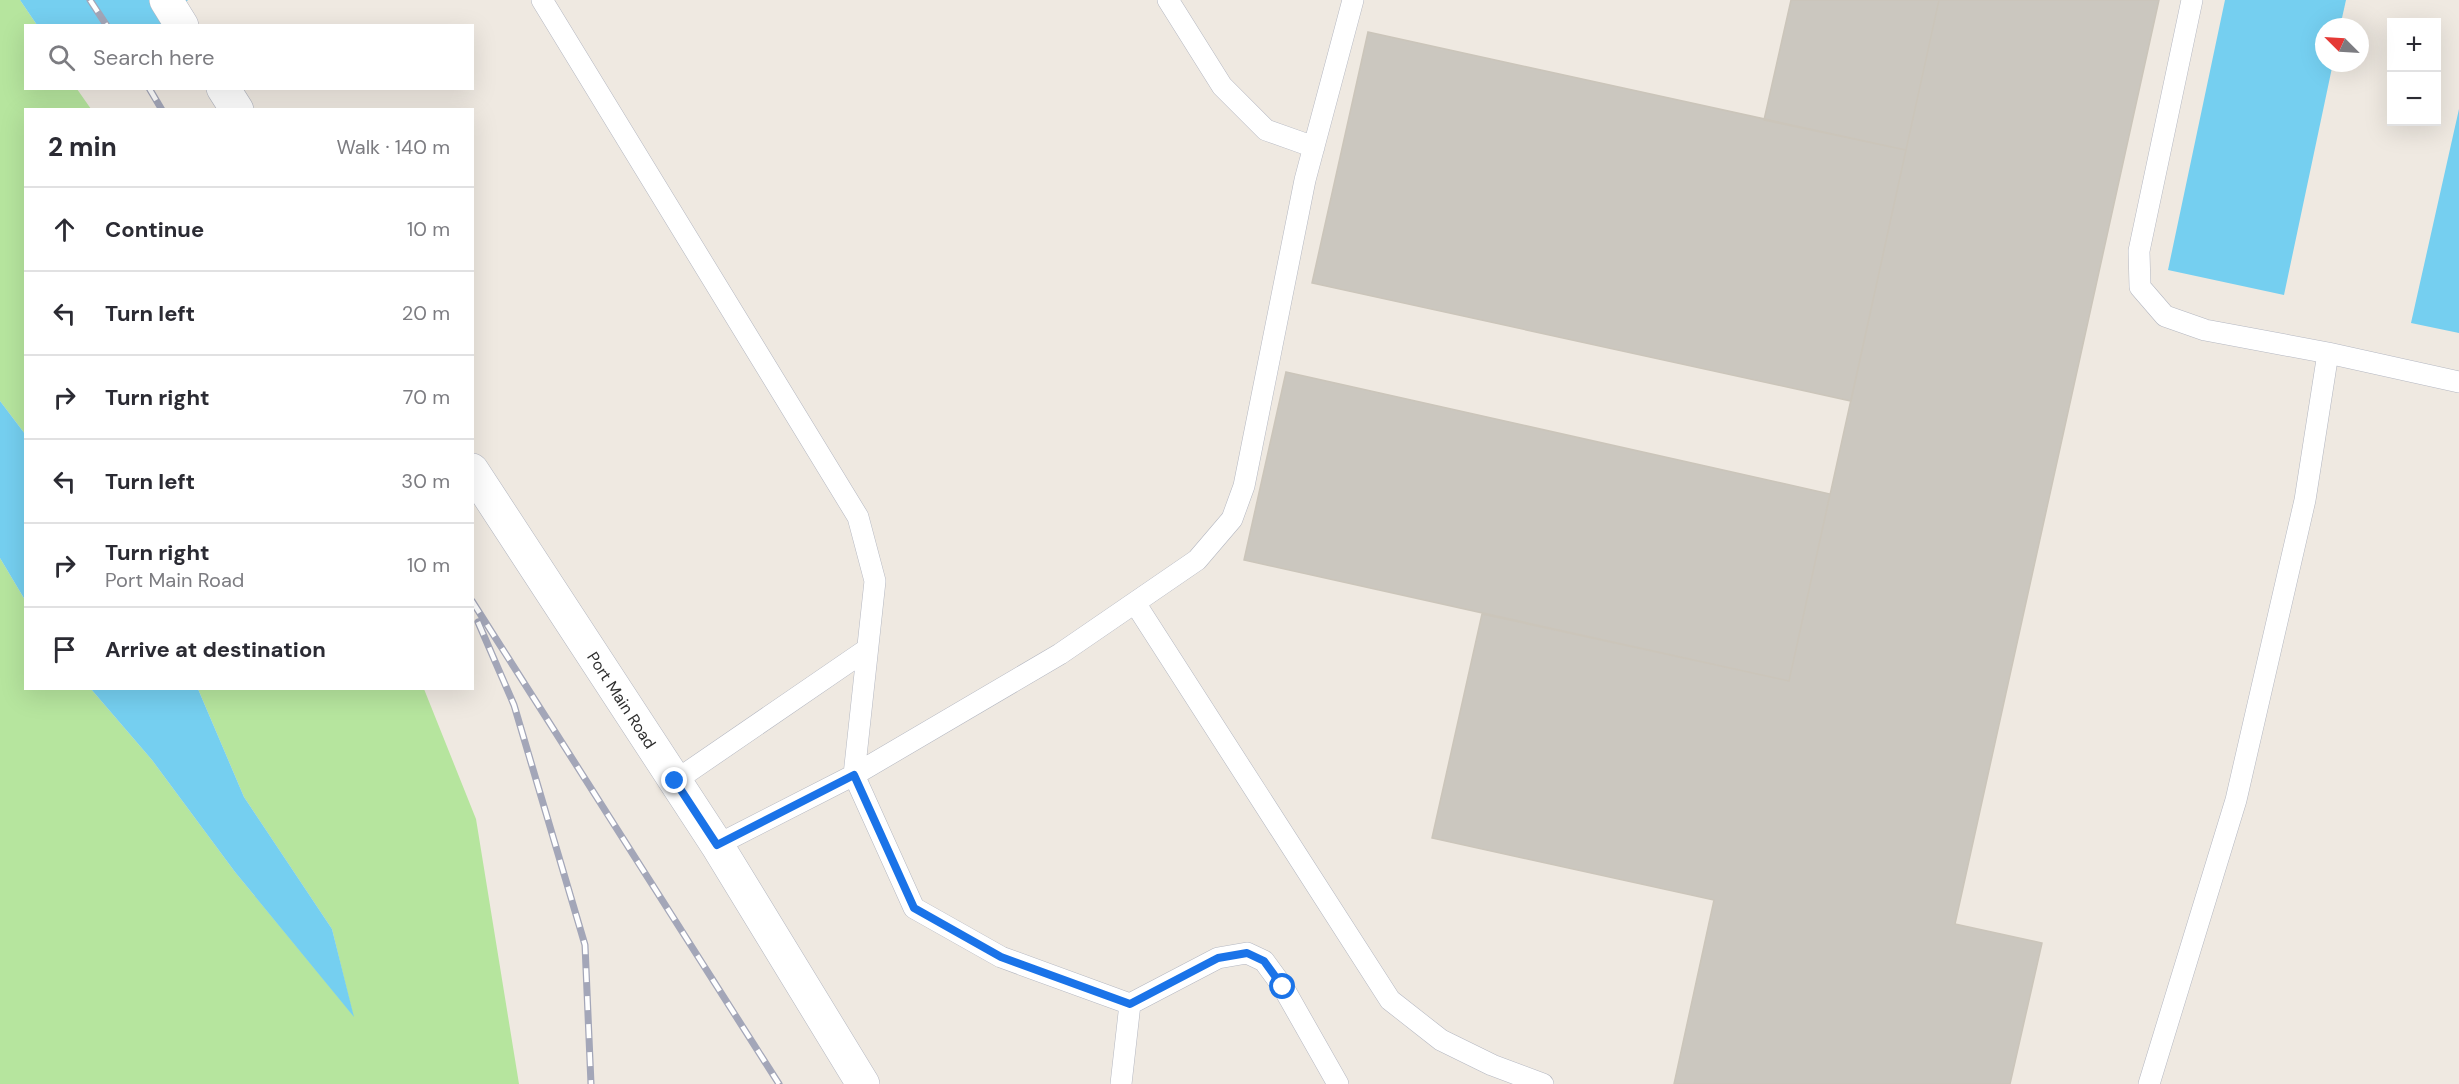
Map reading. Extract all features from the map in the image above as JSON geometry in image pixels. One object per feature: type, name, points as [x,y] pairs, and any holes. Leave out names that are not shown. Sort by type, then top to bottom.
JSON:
[{"type":"main road","points":[[166,0],[181,24]]},
{"type":"main road","points":[[224,90],[236,108]]},
{"type":"main road","name":"Port Main Road","points":[[474,473],[717,845],[863,1084]]},
{"type":"lane","points":[[542,0],[858,517],[868,549],[874,581],[854,775],[914,908],[1001,957],[1130,1004],[1218,958],[1247,953],[1264,961],[1283,987],[1338,1084]]},
{"type":"lane","points":[[1168,0],[1222,86],[1266,130],[1314,147]]},
{"type":"lane","points":[[717,845],[854,775],[1060,654],[1197,560],[1232,519],[1245,486],[1314,147],[1353,0]]},
{"type":"lane","points":[[2192,0],[2139,251],[2140,287],[2165,316],[2205,330],[2328,353],[2459,382]]},
{"type":"lane","points":[[2149,1084],[2236,800],[2305,500],[2328,353]]},
{"type":"lane","points":[[1135,603],[1390,1000],[1441,1040],[1491,1065],[1543,1084]]},
{"type":"lane","points":[[675,781],[866,650]]},
{"type":"lane","points":[[1121,1084],[1130,1004]]},
{"type":"green space","points":[[0,0],[20,0],[36,24],[24,24],[24,90],[78,90],[90,108],[24,108],[24,433],[0,401]]},
{"type":"green space","points":[[0,558],[24,598],[24,690],[92,690],[152,760],[235,872],[353,1015],[332,929],[244,797],[198,690],[424,690],[476,819],[519,1084],[0,1084]]},
{"type":"water","points":[[20,0],[188,0],[164,24],[36,24]]},
{"type":"water","points":[[2225,0],[2346,0],[2342,18],[2315,18],[2315,72],[2331,72],[2284,295],[2168,270]]},
{"type":"water","points":[[2459,109],[2459,333],[2411,323]]},
{"type":"water","points":[[0,401],[24,433],[24,598],[0,558]]},
{"type":"water","points":[[92,690],[198,690],[244,797],[332,929],[354,1017],[235,872],[152,760]]},
{"type":"building","points":[[1791,0],[1939,0],[1906,150],[1764,120]]},
{"type":"building","points":[[1939,0],[2159,0],[1955,924],[2042,943],[2010,1084],[1674,1084],[1714,900],[1432,838],[1482,614],[1789,681]]},
{"type":"building","points":[[1368,32],[1906,150],[1851,401],[1312,283]]},
{"type":"building","points":[[1286,372],[1830,494],[1789,681],[1244,560]]},
{"type":"railway","points":[[90,0],[106,24]]},
{"type":"railway","points":[[150,90],[161,108]]},
{"type":"railway","points":[[474,604],[779,1084]]},
{"type":"railway","points":[[478,622],[514,705],[585,945],[591,1084]]},
{"type":"route","points":[[675,781],[717,845],[854,775],[914,908],[1001,957],[1130,1004],[1218,958],[1247,953],[1264,961],[1283,987]]}]
